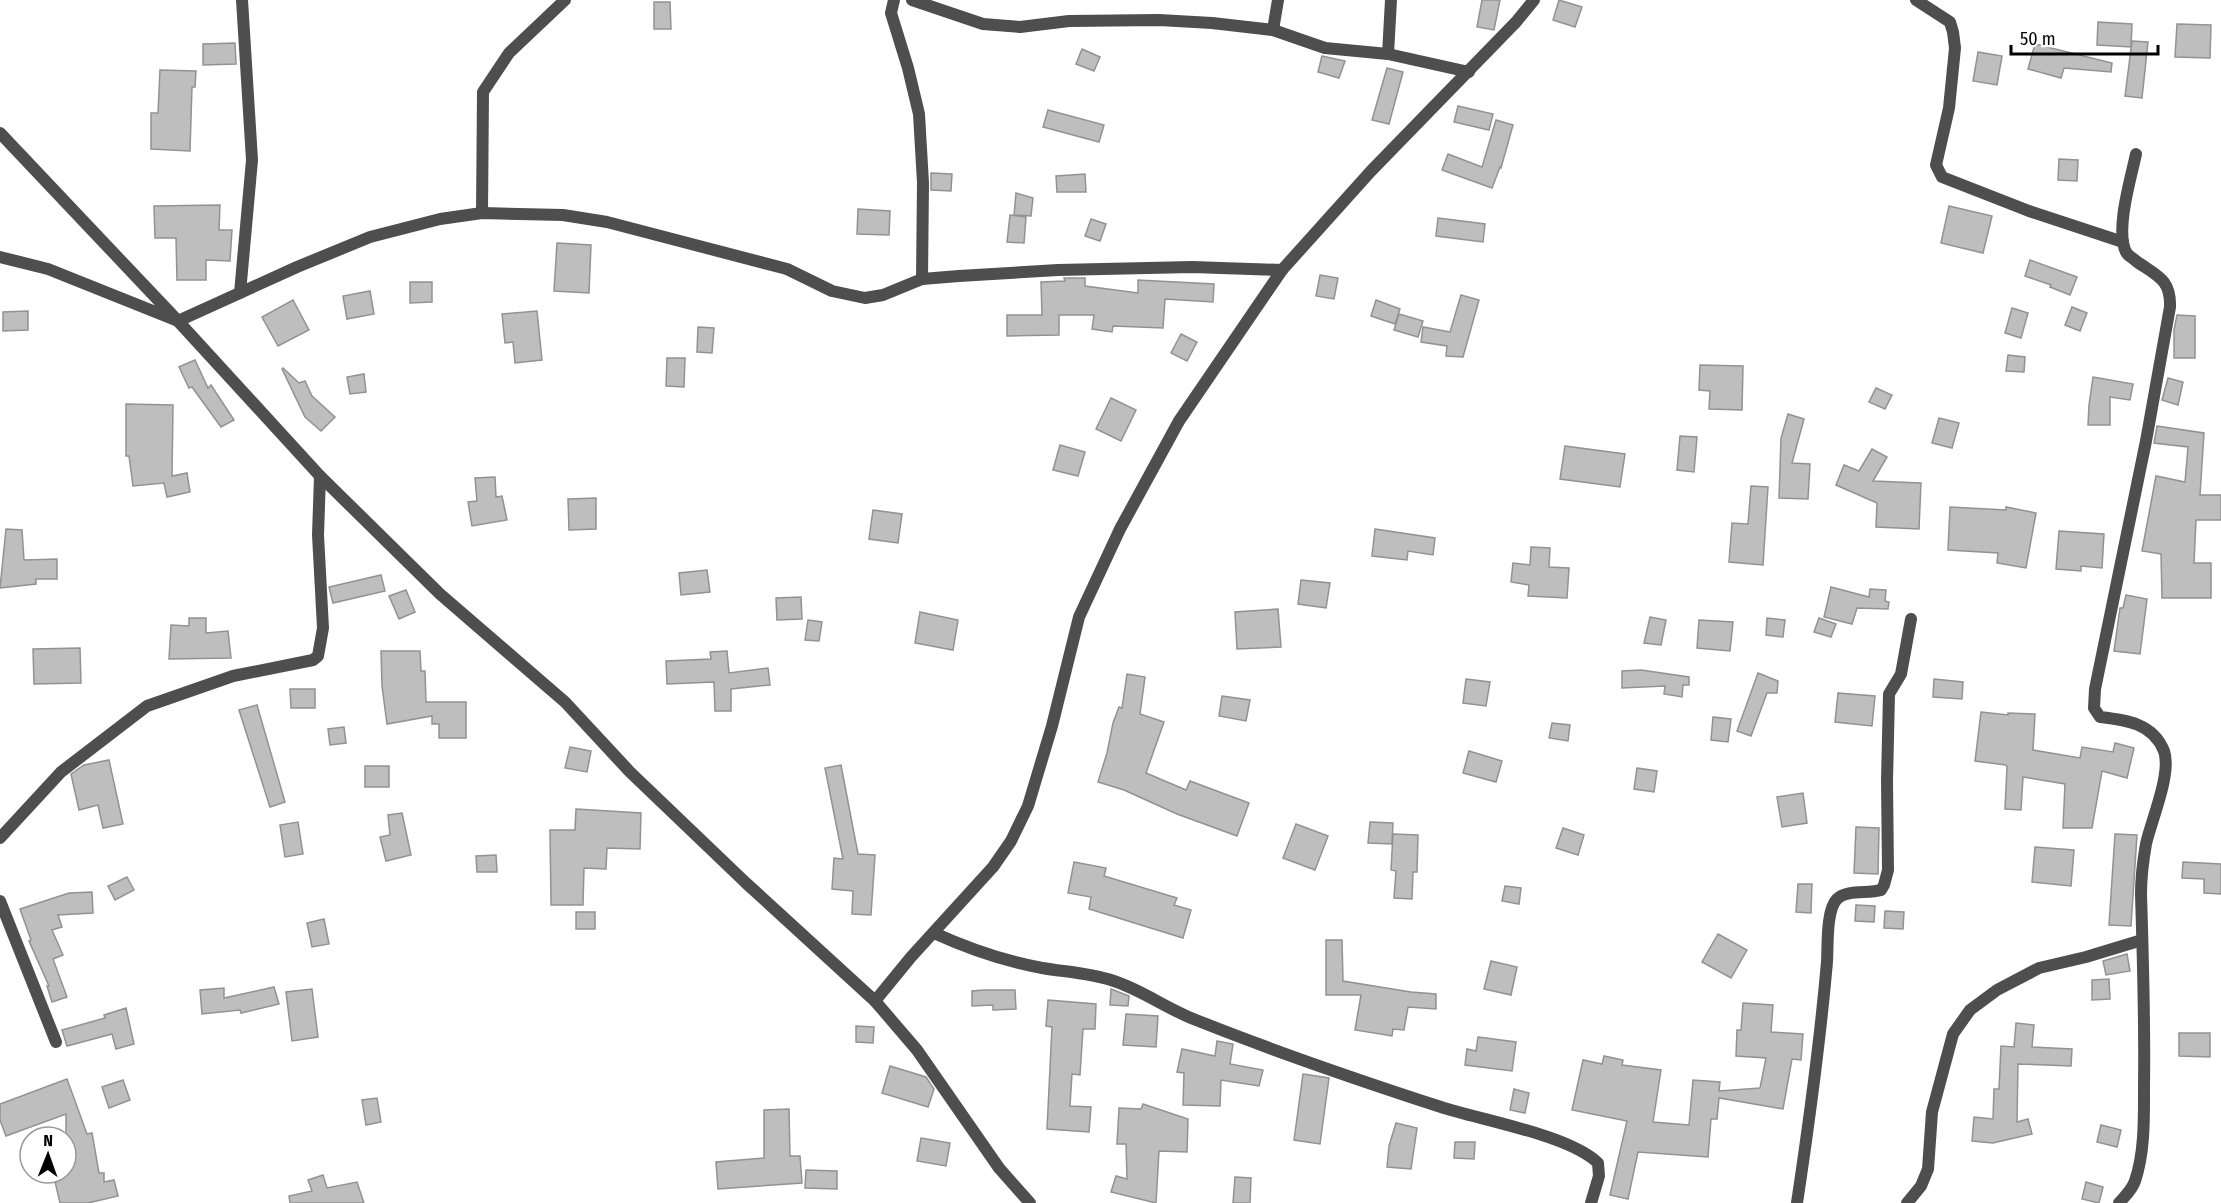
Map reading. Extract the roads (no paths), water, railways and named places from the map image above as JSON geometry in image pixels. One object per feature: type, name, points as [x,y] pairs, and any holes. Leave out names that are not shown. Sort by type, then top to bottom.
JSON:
[{"type":"street","points":[[240,293],[252,160],[242,0]]},
{"type":"street","points":[[482,213],[483,92],[509,53],[565,0]]},
{"type":"street","points":[[894,0],[891,13],[919,114],[923,183],[922,279]]},
{"type":"street","points":[[912,0],[983,24],[1020,27],[1069,21],[1212,22],[1273,30],[1325,48],[1388,54],[1469,72]]},
{"type":"street","points":[[1273,30],[1278,0]]},
{"type":"street","points":[[1388,54],[1391,0]]},
{"type":"street","points":[[875,1001],[993,867],[1011,841],[1028,806],[1052,726],[1079,617],[1120,529],[1179,421],[1282,270],[1371,171],[1469,72],[1534,0]]},
{"type":"street","points":[[1916,0],[1950,22],[1953,32],[1955,48],[1949,108],[1936,165],[1942,177],[2029,211],[2123,242]]},
{"type":"street","points":[[0,133],[178,321],[320,476],[440,594],[565,702],[630,772],[746,883],[875,1001],[917,1050],[999,1168],[1030,1203]]},
{"type":"street","points":[[2119,1203],[2134,1184],[2138,1170],[2144,1118],[2145,1012],[2141,879],[2146,842],[2162,786],[2165,752],[2147,727],[2126,720],[2100,717],[2094,708],[2095,689],[2146,441],[2170,293],[2166,283],[2127,254],[2123,242],[2123,223],[2136,154]]},
{"type":"street","points":[[0,257],[48,269],[178,321],[370,237],[440,219],[482,213],[563,214],[606,222],[787,269],[831,291],[865,298],[883,295],[922,279],[1069,270],[1192,267],[1282,270]]},
{"type":"street","points":[[0,838],[61,772],[147,706],[233,676],[313,660],[318,656],[323,628],[318,535],[320,476]]},
{"type":"street","points":[[1797,1203],[1833,904],[1846,894],[1881,890],[1888,870],[1889,694],[1901,674],[1911,619]]},
{"type":"street","points":[[0,901],[56,1042]]},
{"type":"street","points":[[934,933],[970,949],[1004,960],[1114,981],[1186,1016],[1242,1038],[1453,1111],[1542,1135],[1592,1157],[1598,1163],[1599,1176],[1591,1203]]},
{"type":"street","points":[[1907,1203],[1921,1185],[1928,1169],[1932,1112],[1953,1034],[1970,1010],[1997,990],[2039,968],[2142,940]]}]
